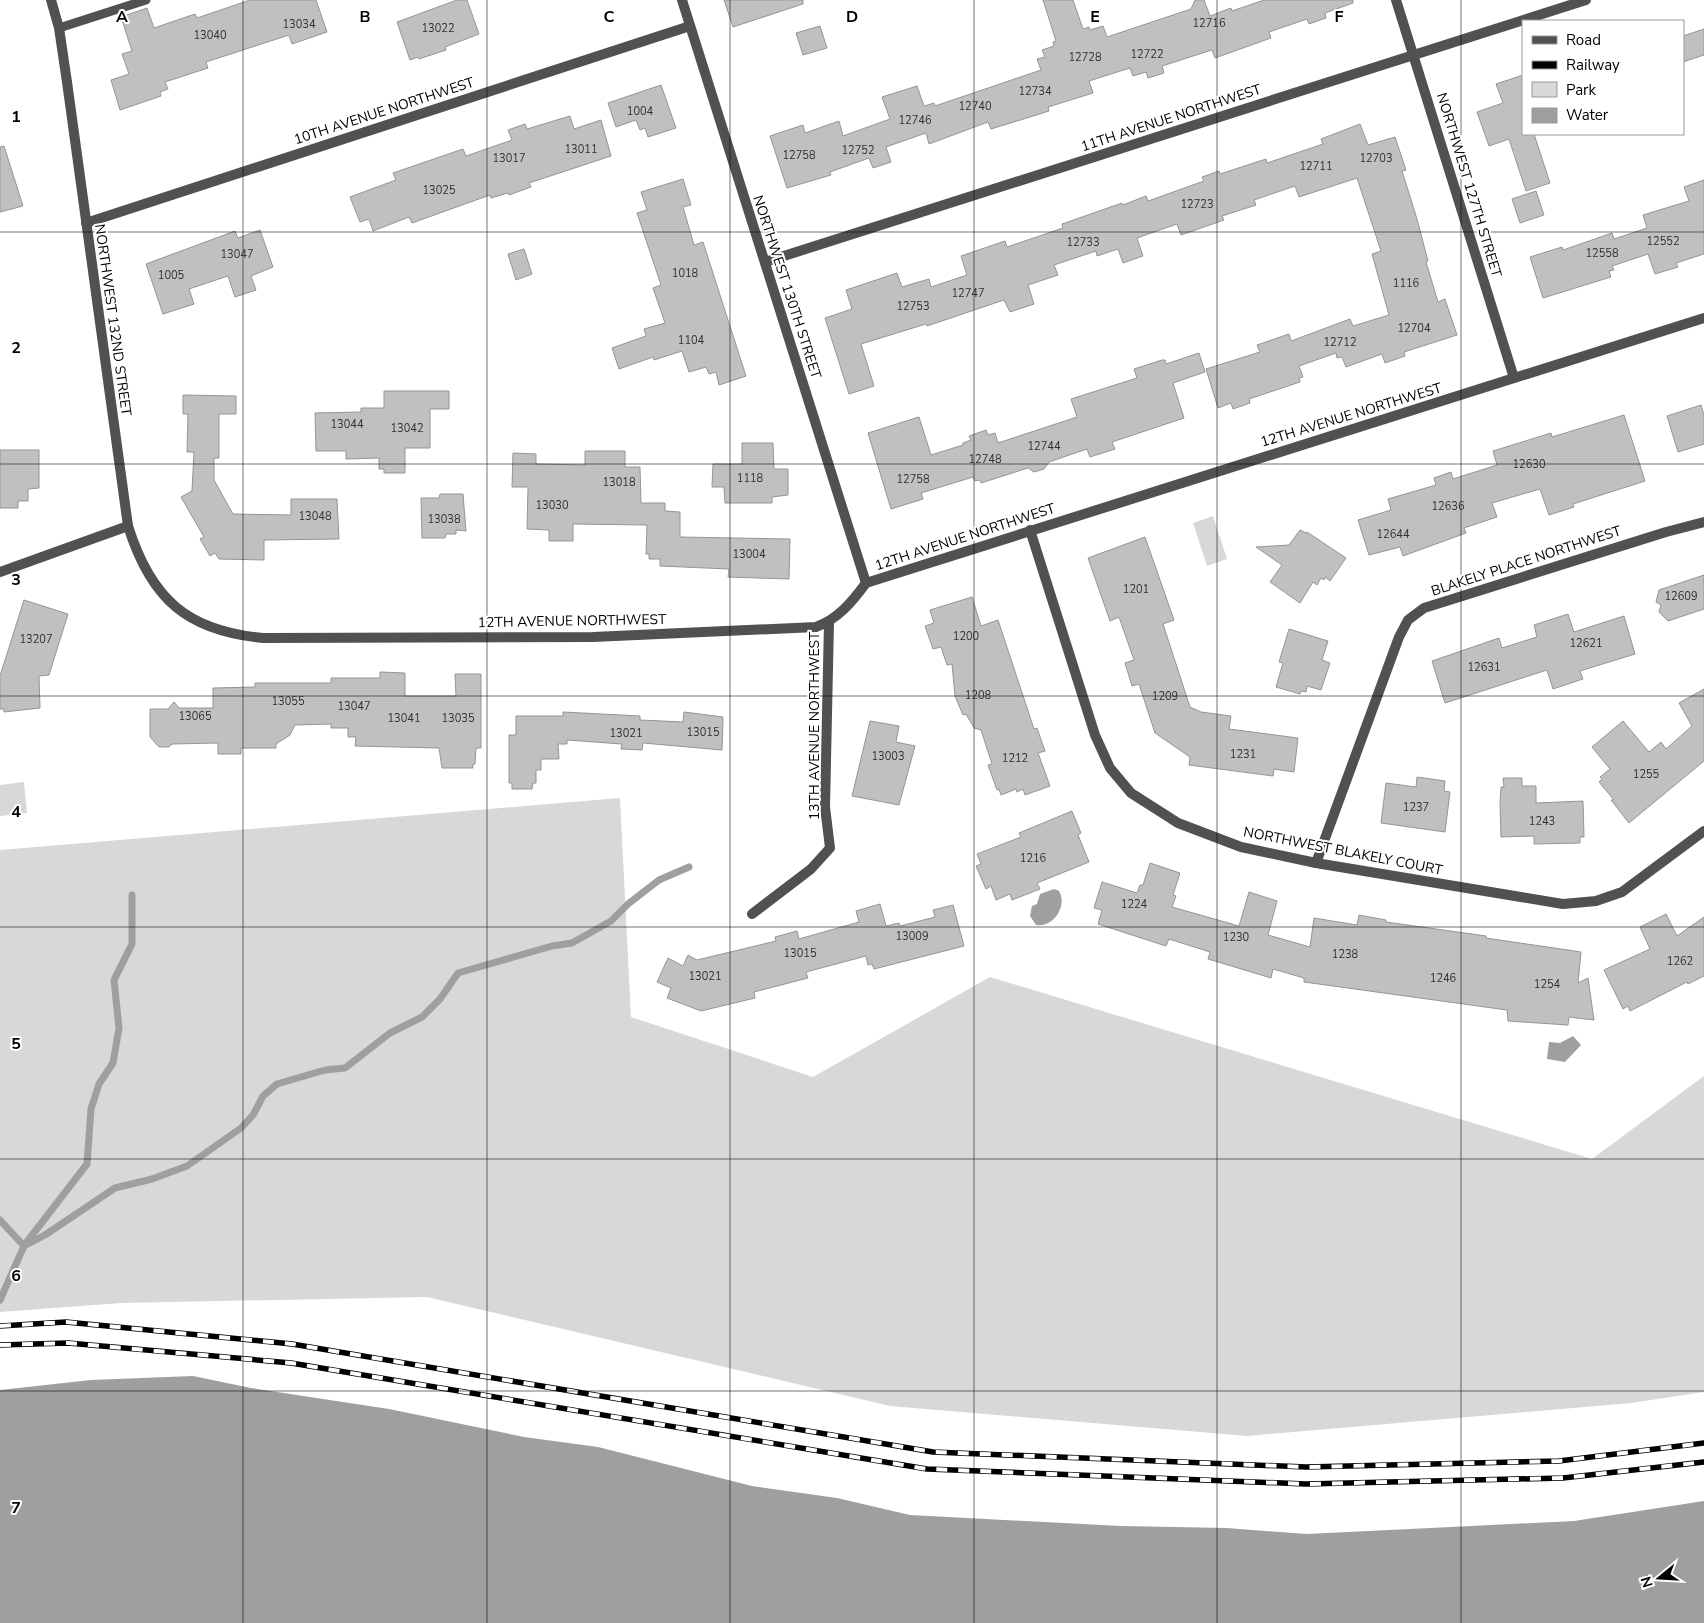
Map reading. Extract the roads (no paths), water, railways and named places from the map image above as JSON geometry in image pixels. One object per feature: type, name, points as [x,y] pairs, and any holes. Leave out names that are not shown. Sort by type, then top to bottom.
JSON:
[{"type":"street","name":"NORTHWEST 132ND STREET","points":[[51,0],[59,28],[128,526],[140,559],[156,585],[170,602],[196,621]]},
{"type":"street","name":"NORTHWEST 130TH STREET","points":[[682,0],[866,583]]},
{"type":"street","name":"NORTHWEST 127TH STREET","points":[[1396,0],[1514,378]]},
{"type":"street","name":"11TH AVENUE NORTHWEST","points":[[1523,20],[1586,0]]},
{"type":"street","name":"11TH AVENUE NORTHWEST","points":[[765,262],[1522,20]]},
{"type":"street","name":"10TH AVENUE NORTHWEST","points":[[86,223],[690,26]]},
{"type":"street","name":"12TH AVENUE NORTHWEST","points":[[196,621],[211,629],[233,635],[263,638],[593,637],[816,628],[829,622],[849,606],[866,583],[1704,318]]},
{"type":"street","name":"BLAKELY PLACE NORTHWEST","points":[[1316,863],[1399,638],[1408,620],[1424,608],[1679,528],[1704,522]]},
{"type":"street","points":[[0,572],[128,526]]},
{"type":"street","name":"NORTHWEST BLAKELY COURT","points":[[1030,530],[1095,735],[1110,768],[1131,793],[1178,823],[1232,844],[1316,863],[1562,904],[1588,902],[1622,892],[1704,830]]},
{"type":"street","name":"13TH AVENUE NORTHWEST","points":[[752,914],[811,869],[830,848],[825,807],[829,622]]},
{"type":"lane","points":[[59,28],[146,0]]},
{"type":"water","points":[[1054,889],[1059,891],[1062,903],[1057,915],[1048,923],[1036,925],[1030,916],[1032,906],[1037,904],[1040,894]]},
{"type":"water","points":[[1573,1036],[1581,1045],[1565,1062],[1547,1059],[1549,1042],[1560,1043]]},
{"type":"water","points":[[193,1376],[251,1388],[389,1409],[524,1437],[598,1447],[752,1486],[837,1498],[910,1515],[1121,1526],[1227,1528],[1307,1534],[1574,1521],[1704,1501],[1704,1623],[0,1623],[0,1390],[91,1380]]},
{"type":"waterway","points":[[24,1246],[45,1235],[115,1188],[152,1179],[187,1166],[241,1128],[253,1115],[263,1096],[277,1084],[325,1070],[345,1068],[390,1033],[422,1017],[440,999],[458,973],[552,946],[572,943],[611,921],[628,904],[659,880],[689,867]]},
{"type":"waterway","points":[[26,1243],[87,1164],[91,1109],[99,1084],[113,1063],[119,1028],[114,980],[132,944],[132,895]]},
{"type":"waterway","points":[[0,1220],[24,1246],[0,1300]]},
{"type":"railway","points":[[0,1326],[66,1322],[292,1344],[933,1452],[1306,1467],[1559,1461],[1704,1443]]},
{"type":"railway","points":[[0,1345],[68,1343],[291,1363],[927,1469],[1306,1484],[1563,1478],[1704,1462]]}]
